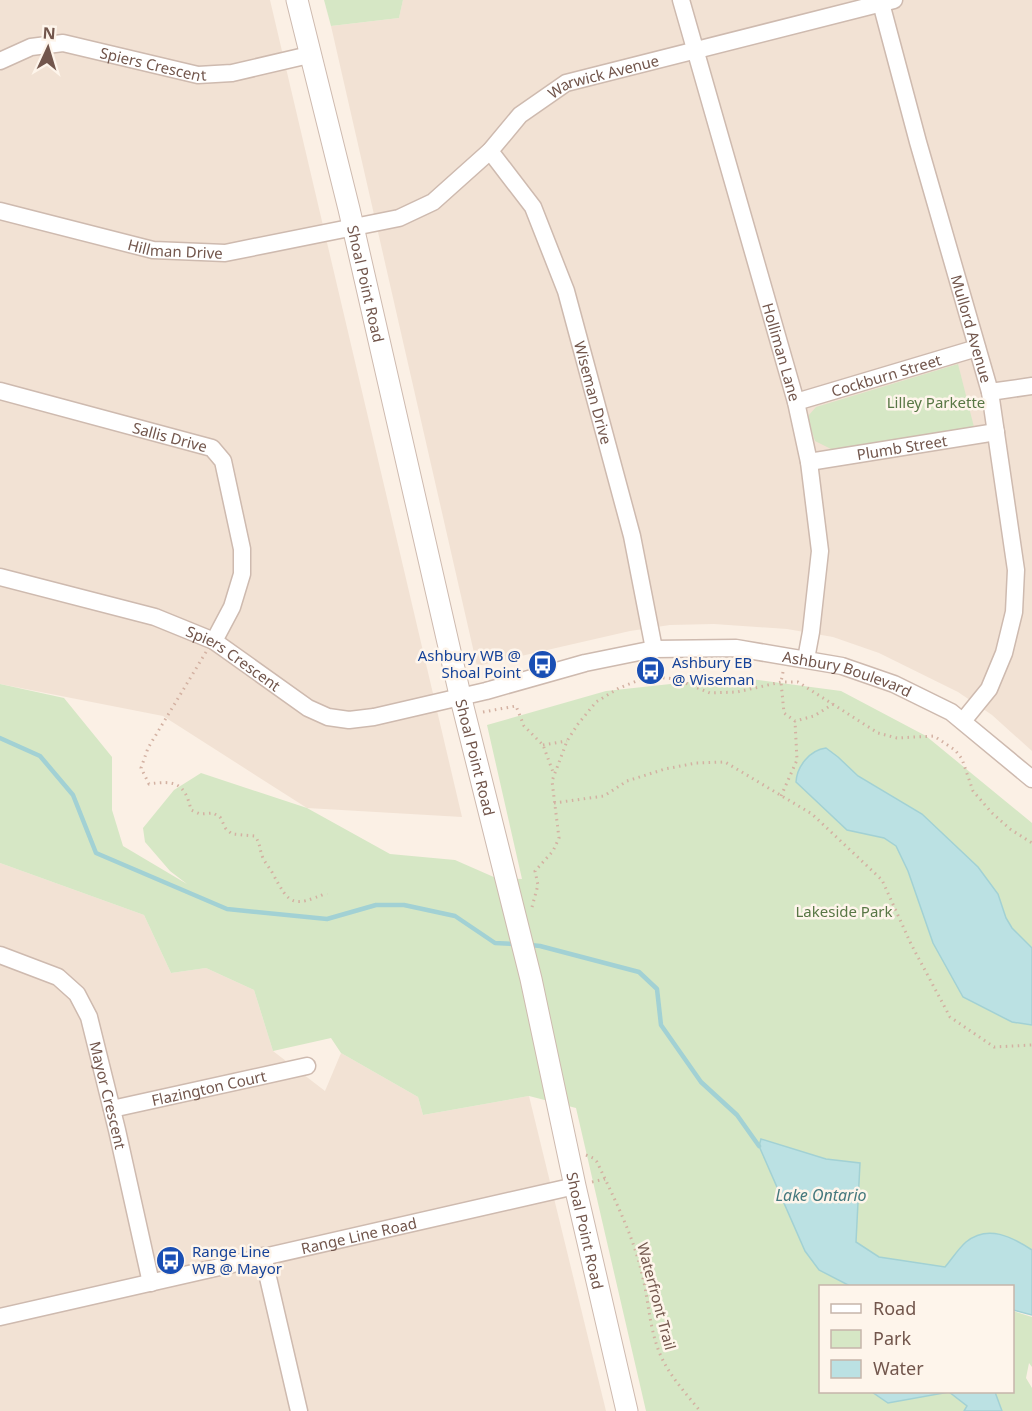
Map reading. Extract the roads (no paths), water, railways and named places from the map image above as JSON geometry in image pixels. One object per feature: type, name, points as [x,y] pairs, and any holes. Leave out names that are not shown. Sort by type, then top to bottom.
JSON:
[{"type":"street","name":"Shoal Point Road","points":[[297,0],[460,696],[531,979],[575,1186],[627,1411]]},
{"type":"street","name":"Holliman Lane","points":[[681,0],[796,402],[809,462],[820,551],[806,659]]},
{"type":"street","name":"Warwick Avenue","points":[[352,227],[399,218],[433,202],[490,151],[520,115],[566,83],[888,1]]},
{"type":"street","name":"Mullord Avenue","points":[[888,1],[990,392],[1016,570],[1014,612],[1004,653],[989,688],[963,721]]},
{"type":"street","name":"Spiers Crescent","points":[[0,61],[31,47],[63,43],[198,75],[232,73],[309,55]]},
{"type":"street","name":"Wiseman Drive","points":[[490,151],[533,207],[566,291],[632,536],[654,649]]},
{"type":"street","name":"Hillman Drive","points":[[0,211],[153,250],[225,253],[352,227]]},
{"type":"street","name":"Cockburn Street","points":[[796,402],[977,348]]},
{"type":"street","points":[[990,392],[1032,386]]},
{"type":"street","name":"Sallis Drive","points":[[0,391],[212,448],[223,461],[242,549],[242,574],[232,607],[214,641]]},
{"type":"street","name":"Plumb Street","points":[[809,462],[996,432]]},
{"type":"street","name":"Spiers Crescent","points":[[0,577],[154,617],[214,641],[308,708],[328,717],[349,720],[374,717],[460,696]]},
{"type":"street","name":"Ashbury Boulevard","points":[[460,696],[486,691],[585,663],[654,649],[736,648],[842,666],[894,684],[951,712],[1032,779]]},
{"type":"street","name":"Mayor Crescent","points":[[0,955],[58,977],[76,994],[89,1017],[151,1283]]},
{"type":"street","name":"Flazington Court","points":[[112,1109],[307,1066]]},
{"type":"street","name":"Range Line Road","points":[[0,1317],[575,1186]]},
{"type":"street","points":[[263,1256],[298,1411]]},
{"type":"water","points":[[826,748],[858,776],[922,814],[978,867],[998,894],[1012,928],[1032,948],[1032,1025],[1012,1022],[963,997],[933,943],[908,871],[896,846],[884,838],[847,830],[796,782],[805,760],[820,749]]},
{"type":"water","name":"Lake Ontario","points":[[761,1139],[826,1159],[860,1163],[856,1242],[879,1257],[945,1267],[966,1242],[974,1237],[991,1233],[1008,1237],[1032,1250],[1032,1315],[1014,1310],[1014,1285],[848,1285],[819,1270],[805,1251],[759,1146]]},
{"type":"water","points":[[873,1393],[943,1393],[888,1403]]},
{"type":"water","points":[[950,1393],[995,1393],[1002,1411],[964,1411],[967,1406]]},
{"type":"waterway","points":[[0,738],[40,756],[73,795],[96,853],[227,909],[327,919],[376,905],[404,905],[455,916],[495,943],[515,944]]},
{"type":"waterway","points":[[530,945],[639,972],[657,989],[661,1025],[701,1082],[737,1115],[759,1146]]},
{"type":"place","name":"Ashbury WB @ Shoal Point","points":[[542,664]]},
{"type":"place","name":"Ashbury EB @ Wiseman","points":[[651,671]]},
{"type":"place","name":"Range Line WB @ Mayor","points":[[171,1260]]},
{"type":"park label","name":"Lilley Parkette","points":[[936,402]]},
{"type":"park label","name":"Lakeside Park","points":[[844,911]]}]
